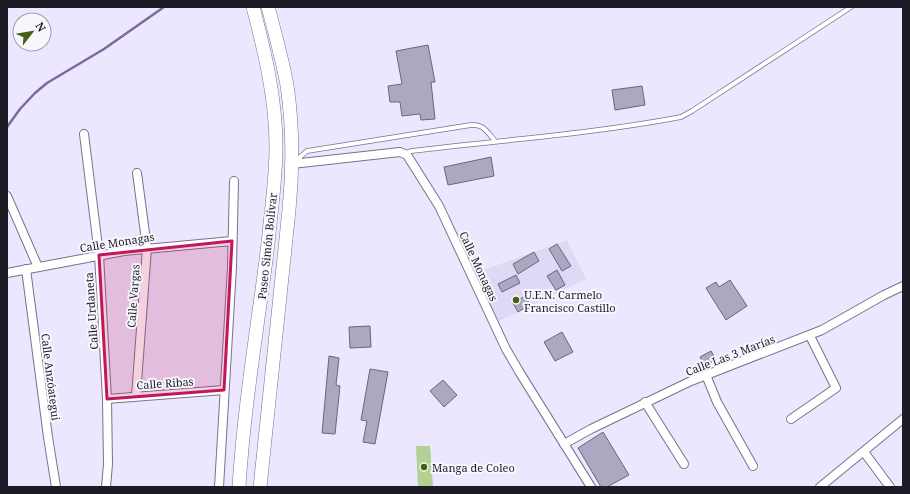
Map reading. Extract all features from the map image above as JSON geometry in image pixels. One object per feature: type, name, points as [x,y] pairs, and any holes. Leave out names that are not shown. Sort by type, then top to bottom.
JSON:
[{"type":"main road","name":"Paseo Simón Bolívar","points":[[239,487],[244,427],[262,294],[275,169],[274,118],[270,76],[253,7]]},
{"type":"main road","name":"Paseo Simón Bolívar","points":[[260,487],[289,210],[296,164],[287,85],[268,7]]},
{"type":"street","name":"Calle Urdaneta","points":[[84,134],[98,256],[107,399],[108,464],[106,487]]},
{"type":"street","points":[[296,164],[400,152],[406,153]]},
{"type":"street","name":"Calle Monagas","points":[[406,153],[439,206],[510,355],[591,487]]},
{"type":"street","name":"Calle Vargas","points":[[136,396],[147,248],[137,173]]},
{"type":"street","points":[[219,487],[234,180]]},
{"type":"street","points":[[7,196],[38,267]]},
{"type":"street","name":"Calle Monagas","points":[[7,273],[147,248],[232,241]]},
{"type":"street","name":"Calle Anzóategui","points":[[26,269],[56,487]]},
{"type":"street","name":"Calle Las 3 Marías","points":[[564,444],[645,402],[706,375],[810,336],[903,286]]},
{"type":"street","points":[[791,419],[836,388],[810,336]]},
{"type":"street","points":[[706,375],[717,402],[753,466]]},
{"type":"street","name":"Calle Ribas","points":[[107,399],[224,390]]},
{"type":"street","points":[[645,402],[684,464]]},
{"type":"street","points":[[820,487],[903,420]]},
{"type":"street","points":[[864,452],[890,487]]},
{"type":"lane","points":[[406,153],[495,141],[588,132],[681,117],[851,7]]},
{"type":"lane","points":[[296,164],[300,157],[307,151],[478,124],[484,127],[495,141]]},
{"type":"highlighted area","points":[[232,241],[224,390],[107,399],[99,255]]},
{"type":"shaded area","name":"U.E.N. Carmelo Francisco Castillo","points":[[567,240],[586,279],[499,321],[475,273]]},
{"type":"green space","name":"Manga de Coleo","points":[[416,446],[430,446],[433,487],[418,487]]},
{"type":"building","points":[[428,45],[435,82],[431,82],[435,119],[421,120],[420,114],[402,116],[400,102],[390,102],[388,86],[402,84],[396,51]]},
{"type":"building","points":[[642,86],[645,105],[615,110],[612,90]]},
{"type":"building","points":[[491,157],[494,176],[448,185],[444,167]]},
{"type":"building","points":[[557,244],[571,266],[562,271],[549,249]]},
{"type":"building","points":[[534,252],[539,261],[518,274],[513,264]]},
{"type":"building","points":[[557,270],[565,285],[556,290],[547,276]]},
{"type":"building","points":[[516,275],[520,283],[502,292],[498,284]]},
{"type":"building","points":[[730,280],[747,306],[726,320],[706,288],[716,282],[719,287]]},
{"type":"building","points":[[525,296],[530,305],[518,312],[513,303]]},
{"type":"building","points":[[370,326],[371,347],[350,348],[349,327]]},
{"type":"building","points":[[562,332],[573,352],[555,361],[544,342]]},
{"type":"building","points":[[711,351],[716,360],[705,366],[700,357]]},
{"type":"building","points":[[329,356],[339,358],[336,385],[340,386],[335,434],[322,433]]},
{"type":"building","points":[[370,369],[388,372],[375,444],[363,442],[367,421],[361,420]]},
{"type":"building","points":[[443,380],[457,395],[444,407],[430,391]]},
{"type":"building","points":[[603,432],[629,475],[607,487],[601,487],[578,448]]},
{"type":"waterway","points":[[7,127],[20,109],[47,83],[104,49],[164,7]]},
{"type":"place","name":"U.E.N. Carmelo Francisco Castillo","points":[[516,300]]},
{"type":"place","name":"Manga de Coleo","points":[[424,467]]}]
